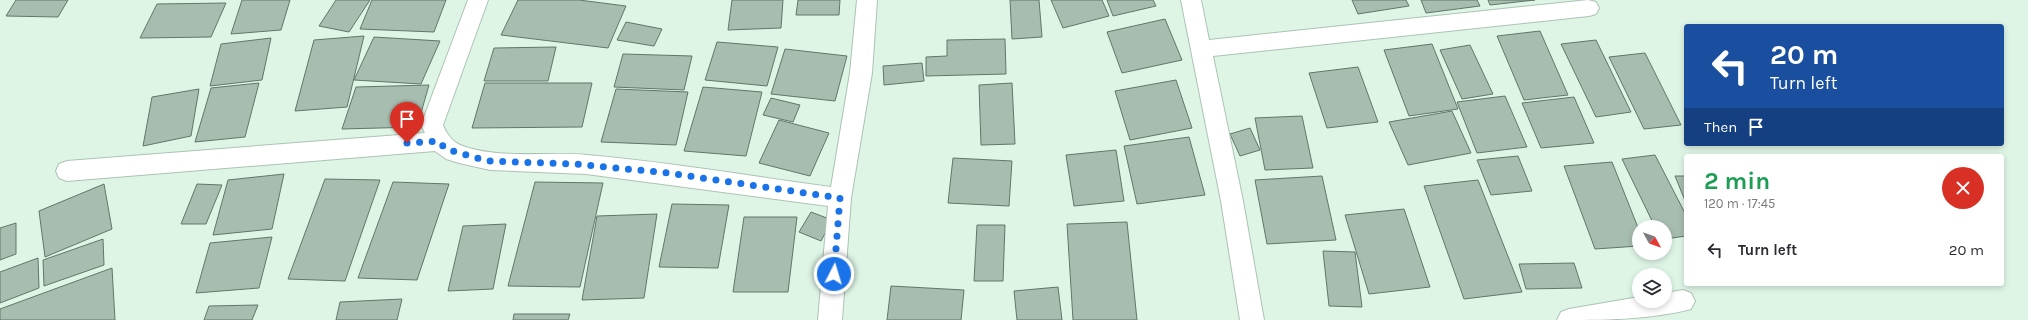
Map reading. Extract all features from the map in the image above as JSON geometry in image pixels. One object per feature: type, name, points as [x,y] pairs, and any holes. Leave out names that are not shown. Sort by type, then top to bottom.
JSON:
[{"type":"street","points":[[478,0],[432,125],[438,141],[446,149],[487,161],[576,164],[668,173],[840,198]]},
{"type":"street","points":[[830,320],[840,198],[861,73],[867,0]]},
{"type":"street","points":[[1191,0],[1232,202],[1252,320]]},
{"type":"street","points":[[1202,49],[1589,8]]},
{"type":"street","points":[[67,171],[438,141]]},
{"type":"street","points":[[1569,320],[1683,301]]},
{"type":"building","points":[[16,0],[68,0],[58,17],[6,16]]},
{"type":"building","points":[[242,0],[290,0],[281,30],[231,34]]},
{"type":"building","points":[[336,0],[370,0],[349,32],[319,26]]},
{"type":"building","points":[[372,0],[446,0],[434,32],[360,29]]},
{"type":"building","points":[[518,0],[579,0],[626,6],[608,48],[501,35]]},
{"type":"building","points":[[732,0],[783,0],[781,28],[728,30]]},
{"type":"building","points":[[798,0],[840,0],[839,15],[796,15]]},
{"type":"building","points":[[1010,0],[1039,0],[1042,37],[1012,39]]},
{"type":"building","points":[[1051,0],[1102,0],[1109,16],[1063,28]]},
{"type":"building","points":[[1107,0],[1153,0],[1156,6],[1113,16]]},
{"type":"building","points":[[1352,0],[1406,0],[1409,6],[1358,14]]},
{"type":"building","points":[[1421,0],[1477,0],[1480,6],[1426,13]]},
{"type":"building","points":[[1488,0],[1535,0],[1490,5]]},
{"type":"building","points":[[226,3],[211,37],[140,38],[157,4]]},
{"type":"building","points":[[1165,19],[1182,60],[1122,73],[1107,32]]},
{"type":"building","points":[[626,22],[662,29],[654,46],[617,40]]},
{"type":"building","points":[[1540,31],[1568,95],[1524,100],[1497,36]]},
{"type":"building","points":[[364,36],[347,107],[295,111],[314,40]]},
{"type":"building","points":[[374,37],[440,41],[421,84],[354,80]]},
{"type":"building","points":[[271,38],[262,80],[210,86],[221,44]]},
{"type":"building","points":[[1005,39],[1006,74],[926,76],[926,57],[947,56],[947,40]]},
{"type":"building","points":[[1596,40],[1631,112],[1596,117],[1561,44]]},
{"type":"building","points":[[717,42],[778,47],[767,86],[705,80]]},
{"type":"building","points":[[1432,44],[1458,109],[1409,116],[1384,50]]},
{"type":"building","points":[[1470,45],[1493,94],[1462,99],[1440,50]]},
{"type":"building","points":[[556,47],[548,81],[484,81],[494,48]]},
{"type":"building","points":[[785,49],[847,56],[835,101],[771,94]]},
{"type":"building","points":[[1645,53],[1681,125],[1644,129],[1609,57]]},
{"type":"building","points":[[623,54],[692,56],[684,90],[614,87]]},
{"type":"building","points":[[922,63],[924,81],[884,85],[883,66]]},
{"type":"building","points":[[1358,67],[1378,122],[1327,128],[1309,73]]},
{"type":"building","points":[[1176,80],[1192,128],[1130,140],[1115,91]]},
{"type":"building","points":[[259,83],[245,137],[195,142],[211,88]]},
{"type":"building","points":[[485,83],[592,83],[582,127],[472,128]]},
{"type":"building","points":[[1012,83],[1015,144],[981,145],[979,85]]},
{"type":"building","points":[[429,85],[417,127],[342,129],[356,87]]},
{"type":"building","points":[[703,87],[762,92],[746,156],[684,151]]},
{"type":"building","points":[[199,89],[191,136],[143,146],[152,97]]},
{"type":"building","points":[[616,89],[688,92],[676,145],[601,142]]},
{"type":"building","points":[[1505,96],[1527,147],[1477,153],[1457,102]]},
{"type":"building","points":[[1574,97],[1594,143],[1541,148],[1522,103]]},
{"type":"building","points":[[771,98],[800,105],[793,122],[763,115]]},
{"type":"building","points":[[1452,111],[1471,153],[1408,165],[1389,122]]},
{"type":"building","points":[[1302,116],[1313,168],[1265,170],[1255,118]]},
{"type":"building","points":[[779,120],[829,133],[810,176],[759,163]]},
{"type":"building","points":[[1250,128],[1260,150],[1240,156],[1230,134]]},
{"type":"building","points":[[1189,137],[1205,195],[1137,204],[1124,146]]},
{"type":"building","points":[[1116,150],[1124,201],[1074,206],[1066,155]]},
{"type":"building","points":[[1655,155],[1684,211],[1684,236],[1672,238],[1672,220],[1652,220],[1622,159]]},
{"type":"building","points":[[1518,156],[1532,191],[1491,195],[1477,160]]},
{"type":"building","points":[[953,158],[1012,161],[1009,206],[948,203]]},
{"type":"building","points":[[1612,162],[1635,220],[1632,220],[1632,246],[1595,249],[1564,166]]},
{"type":"building","points":[[284,174],[272,229],[213,235],[228,180]]},
{"type":"building","points":[[1322,176],[1336,240],[1267,244],[1255,180]]},
{"type":"building","points":[[1675,176],[1684,176],[1684,198]]},
{"type":"building","points":[[325,179],[380,180],[345,281],[288,279]]},
{"type":"building","points":[[1478,180],[1522,292],[1464,299],[1424,186]]},
{"type":"building","points":[[393,182],[449,184],[417,280],[358,278]]},
{"type":"building","points":[[535,182],[603,183],[580,287],[508,286]]},
{"type":"building","points":[[104,184],[112,229],[45,257],[39,211]]},
{"type":"building","points":[[197,184],[222,185],[206,224],[181,224]]},
{"type":"building","points":[[672,204],[729,205],[718,268],[659,267]]},
{"type":"building","points":[[1404,209],[1430,287],[1369,294],[1345,215]]},
{"type":"building","points":[[811,212],[832,220],[821,241],[799,232]]},
{"type":"building","points":[[657,214],[644,298],[582,300],[597,216]]},
{"type":"building","points":[[744,217],[797,217],[788,292],[733,292]]},
{"type":"building","points":[[1127,222],[1137,320],[1073,320],[1067,224]]},
{"type":"building","points":[[16,223],[16,254],[0,260],[0,228]]},
{"type":"building","points":[[506,224],[493,289],[448,291],[463,226]]},
{"type":"building","points":[[977,225],[1005,225],[1003,281],[974,281]]},
{"type":"building","points":[[272,237],[259,288],[196,293],[210,243]]},
{"type":"building","points":[[103,239],[104,265],[44,286],[43,260]]},
{"type":"building","points":[[1323,251],[1355,252],[1362,307],[1329,306]]},
{"type":"building","points":[[38,258],[39,288],[0,303],[0,272]]},
{"type":"building","points":[[1574,263],[1582,288],[1526,289],[1519,264]]},
{"type":"building","points":[[112,268],[115,320],[0,320],[0,309]]},
{"type":"building","points":[[891,286],[964,290],[961,320],[887,320]]},
{"type":"building","points":[[1058,287],[1062,320],[1017,320],[1014,291]]},
{"type":"building","points":[[402,299],[397,320],[336,320],[340,302]]},
{"type":"building","points":[[258,305],[252,320],[204,320],[209,306]]},
{"type":"building","points":[[514,314],[570,314],[568,320],[513,320]]},
{"type":"route","points":[[407,143],[438,141],[446,149],[487,161],[576,164],[668,173],[728,183],[840,198],[834,274]]}]
